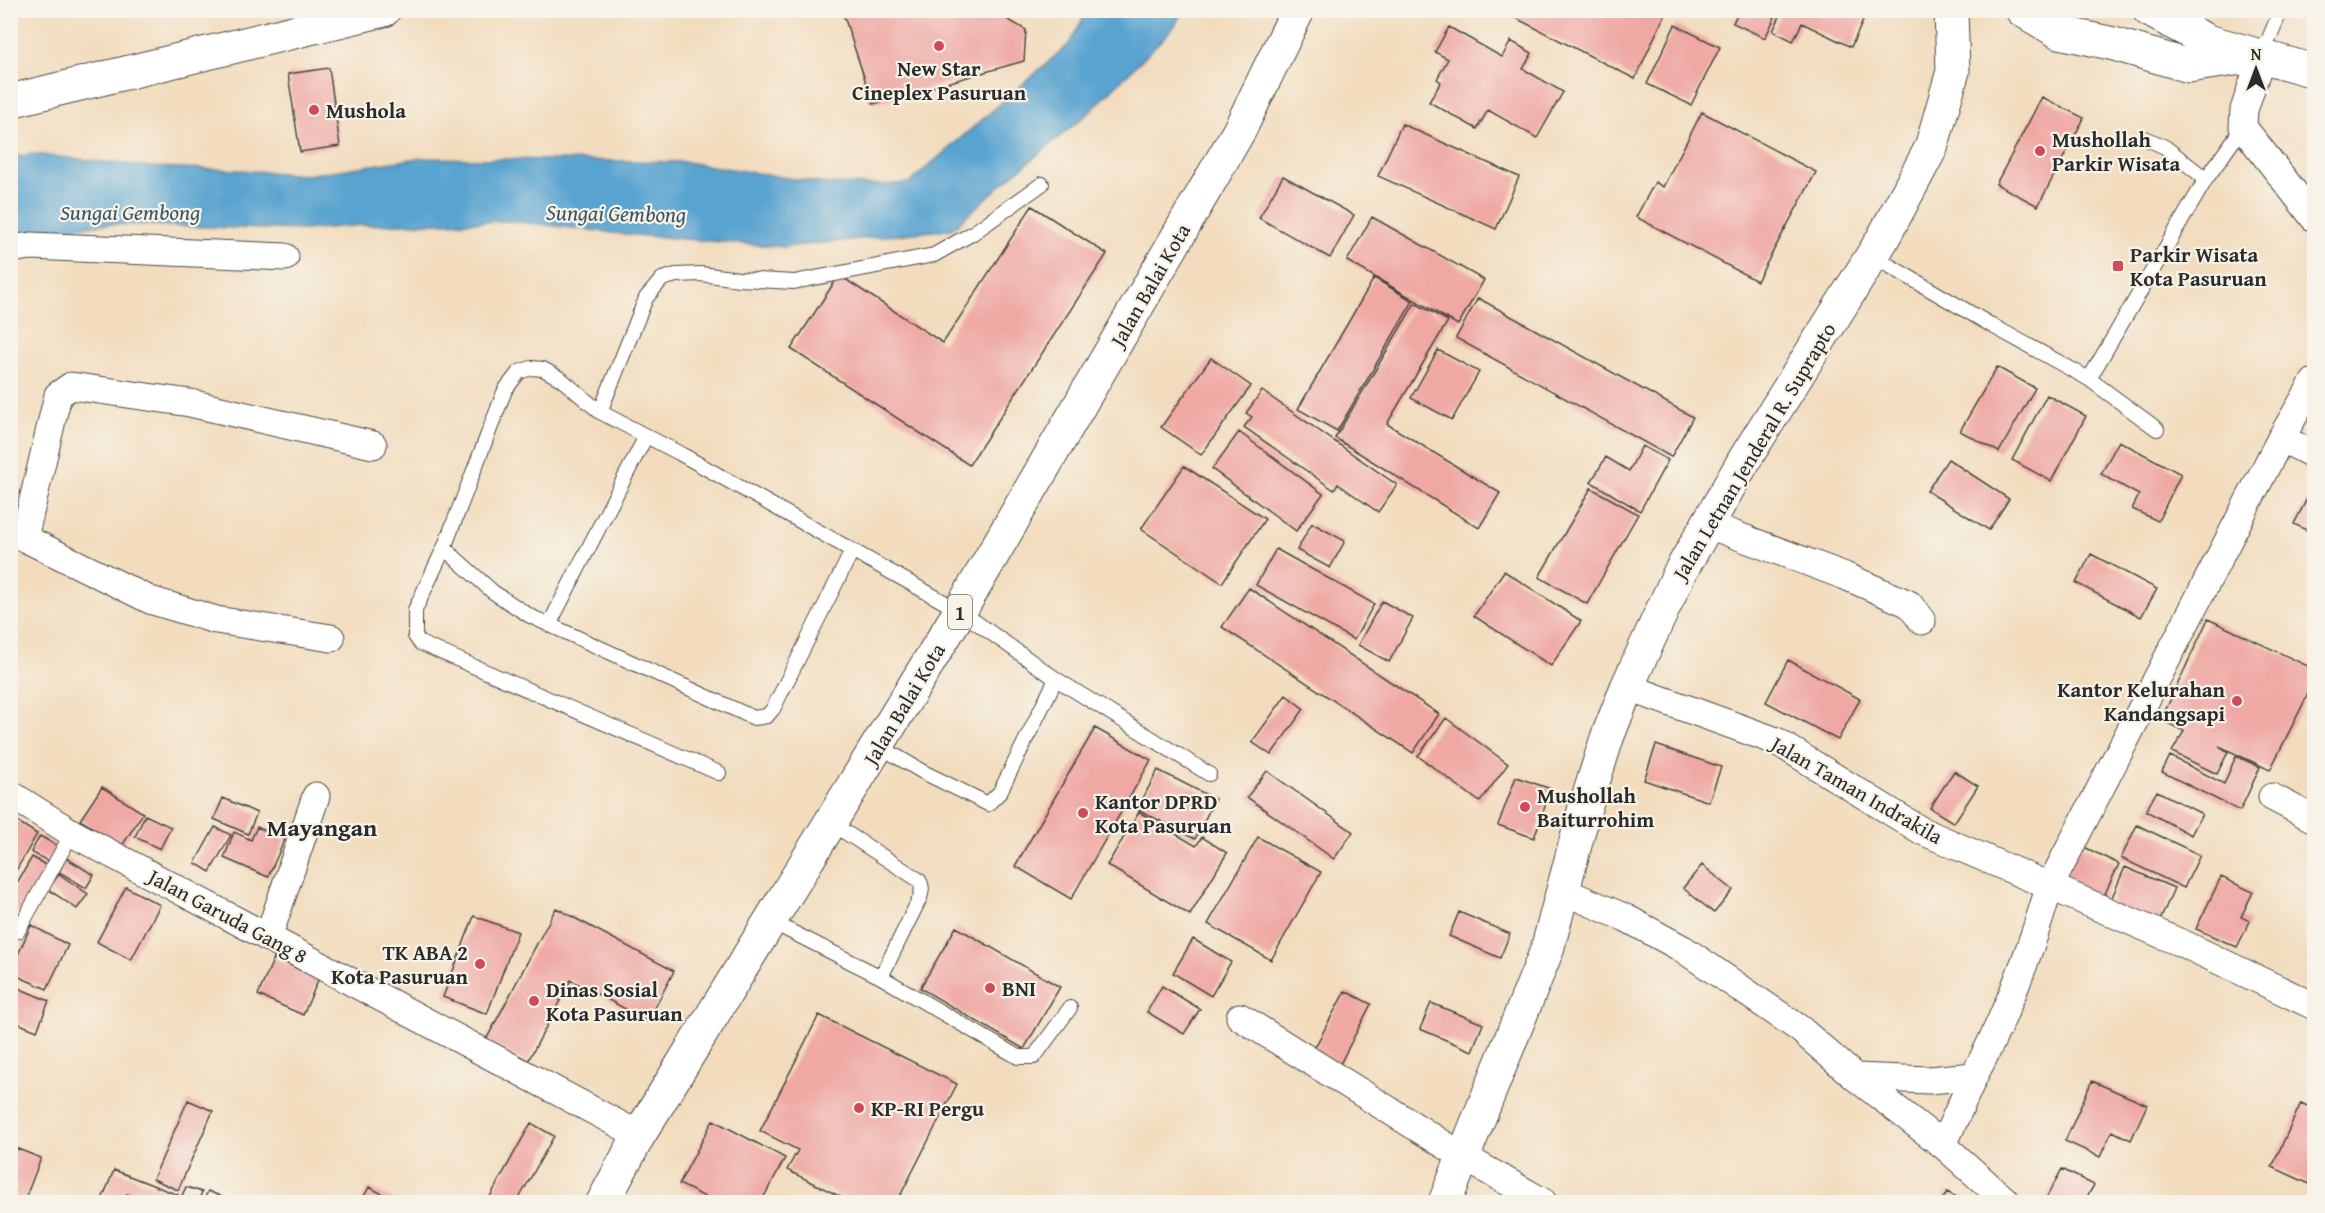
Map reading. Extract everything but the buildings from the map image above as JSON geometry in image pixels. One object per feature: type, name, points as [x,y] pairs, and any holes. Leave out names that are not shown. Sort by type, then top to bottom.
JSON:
[{"type":"main road","points":[[10,102],[384,10]]},
{"type":"main road","name":"Jalan Balai Kota","points":[[603,1203],[639,1135],[960,611],[1239,131],[1298,10]]},
{"type":"main road","name":"Jalan Letnan Jenderal R. Suprapto","points":[[1445,1203],[1547,950],[1607,738],[1627,687],[1679,574],[1706,524],[1882,240],[1931,148],[1953,71],[1951,10]]},
{"type":"main road","points":[[2022,10],[2059,32],[2115,44],[2189,66],[2262,55]]},
{"type":"main road","points":[[2149,10],[2207,41],[2314,71]]},
{"type":"street","points":[[2262,55],[2246,103],[2243,127],[2314,218]]},
{"type":"street","points":[[10,249],[31,246],[285,257]]},
{"type":"street","points":[[1943,1145],[1974,1076],[1996,1035],[2049,888],[2281,438],[2314,382]]},
{"type":"street","points":[[331,638],[216,620],[150,600],[17,534],[58,395],[71,386],[190,403],[373,445]]},
{"type":"street","points":[[2281,438],[2314,455]]},
{"type":"street","points":[[1706,524],[1845,576],[1909,604],[1922,621]]},
{"type":"street","name":"Jalan Taman Indrakila","points":[[1627,687],[1776,741],[1922,831],[2198,951],[2314,1006]]},
{"type":"street","name":"Jalan Garuda Gang 8","points":[[10,794],[72,833],[639,1135]]},
{"type":"street","points":[[268,938],[316,796]]},
{"type":"street","points":[[2272,798],[2314,819]]},
{"type":"street","points":[[1563,891],[1626,918],[1683,949],[1800,1029],[1855,1077],[1943,1145],[2007,1203]]},
{"type":"street","points":[[1240,1017],[1464,1157],[1543,1203]]},
{"type":"street","points":[[1855,1077],[1929,1080],[1974,1076]]},
{"type":"lane","points":[[2262,55],[2281,10]]},
{"type":"lane","points":[[2089,379],[2206,179],[2243,127]]},
{"type":"lane","points":[[2145,138],[2165,147],[2206,179]]},
{"type":"lane","points":[[600,412],[646,298],[662,279],[676,275],[701,274],[794,282],[934,255],[973,233],[1042,184]]},
{"type":"lane","points":[[1871,255],[1990,325],[2089,379],[2157,429]]},
{"type":"lane","points":[[719,773],[420,643],[415,636],[415,610],[444,548],[505,390],[519,372],[531,368],[543,369],[561,379],[600,412],[960,611],[1056,679],[1209,774]]},
{"type":"lane","points":[[549,625],[646,436]]},
{"type":"lane","points":[[444,548],[493,591],[530,616],[743,715],[754,718],[762,718],[773,709],[852,551]]},
{"type":"lane","points":[[879,746],[923,772],[988,804],[1000,792],[1056,679]]},
{"type":"lane","points":[[831,823],[919,880],[921,884],[920,897],[881,976]]},
{"type":"lane","points":[[10,929],[18,931],[72,833]]},
{"type":"lane","points":[[770,921],[881,976],[1018,1057],[1025,1059],[1034,1057],[1070,1008]]},
{"type":"water","name":"Sungai Gembong","points":[[1087,11],[1183,11],[1174,27],[1092,110],[1002,184],[952,229],[784,247],[623,234],[512,221],[363,225],[304,230],[105,224],[11,234],[11,157],[32,154],[150,167],[306,175],[420,158],[686,162],[827,184],[909,183],[1069,44]]},
{"type":"place","name":"New Star Cineplex Pasuruan","points":[[939,46]]},
{"type":"place","name":"Mushola","points":[[314,110]]},
{"type":"place","name":"Mushollah Parkir Wisata","points":[[2040,151]]},
{"type":"place","name":"Parkir Wisata Kota Pasuruan","points":[[2118,266]]},
{"type":"place","name":"Kantor Kelurahan Kandangsapi","points":[[2237,701]]},
{"type":"place","name":"Mushollah Baiturrohim","points":[[1525,807]]},
{"type":"place","name":"Kantor DPRD Kota Pasuruan","points":[[1083,813]]},
{"type":"place","name":"TK ABA 2 Kota Pasuruan","points":[[480,964]]},
{"type":"place","name":"BNI","points":[[990,988]]},
{"type":"place","name":"Dinas Sosial Kota Pasuruan","points":[[534,1001]]},
{"type":"place","name":"KP-RI Pergu","points":[[859,1108]]},
{"type":"district","name":"Mayangan","points":[[322,827]]}]
